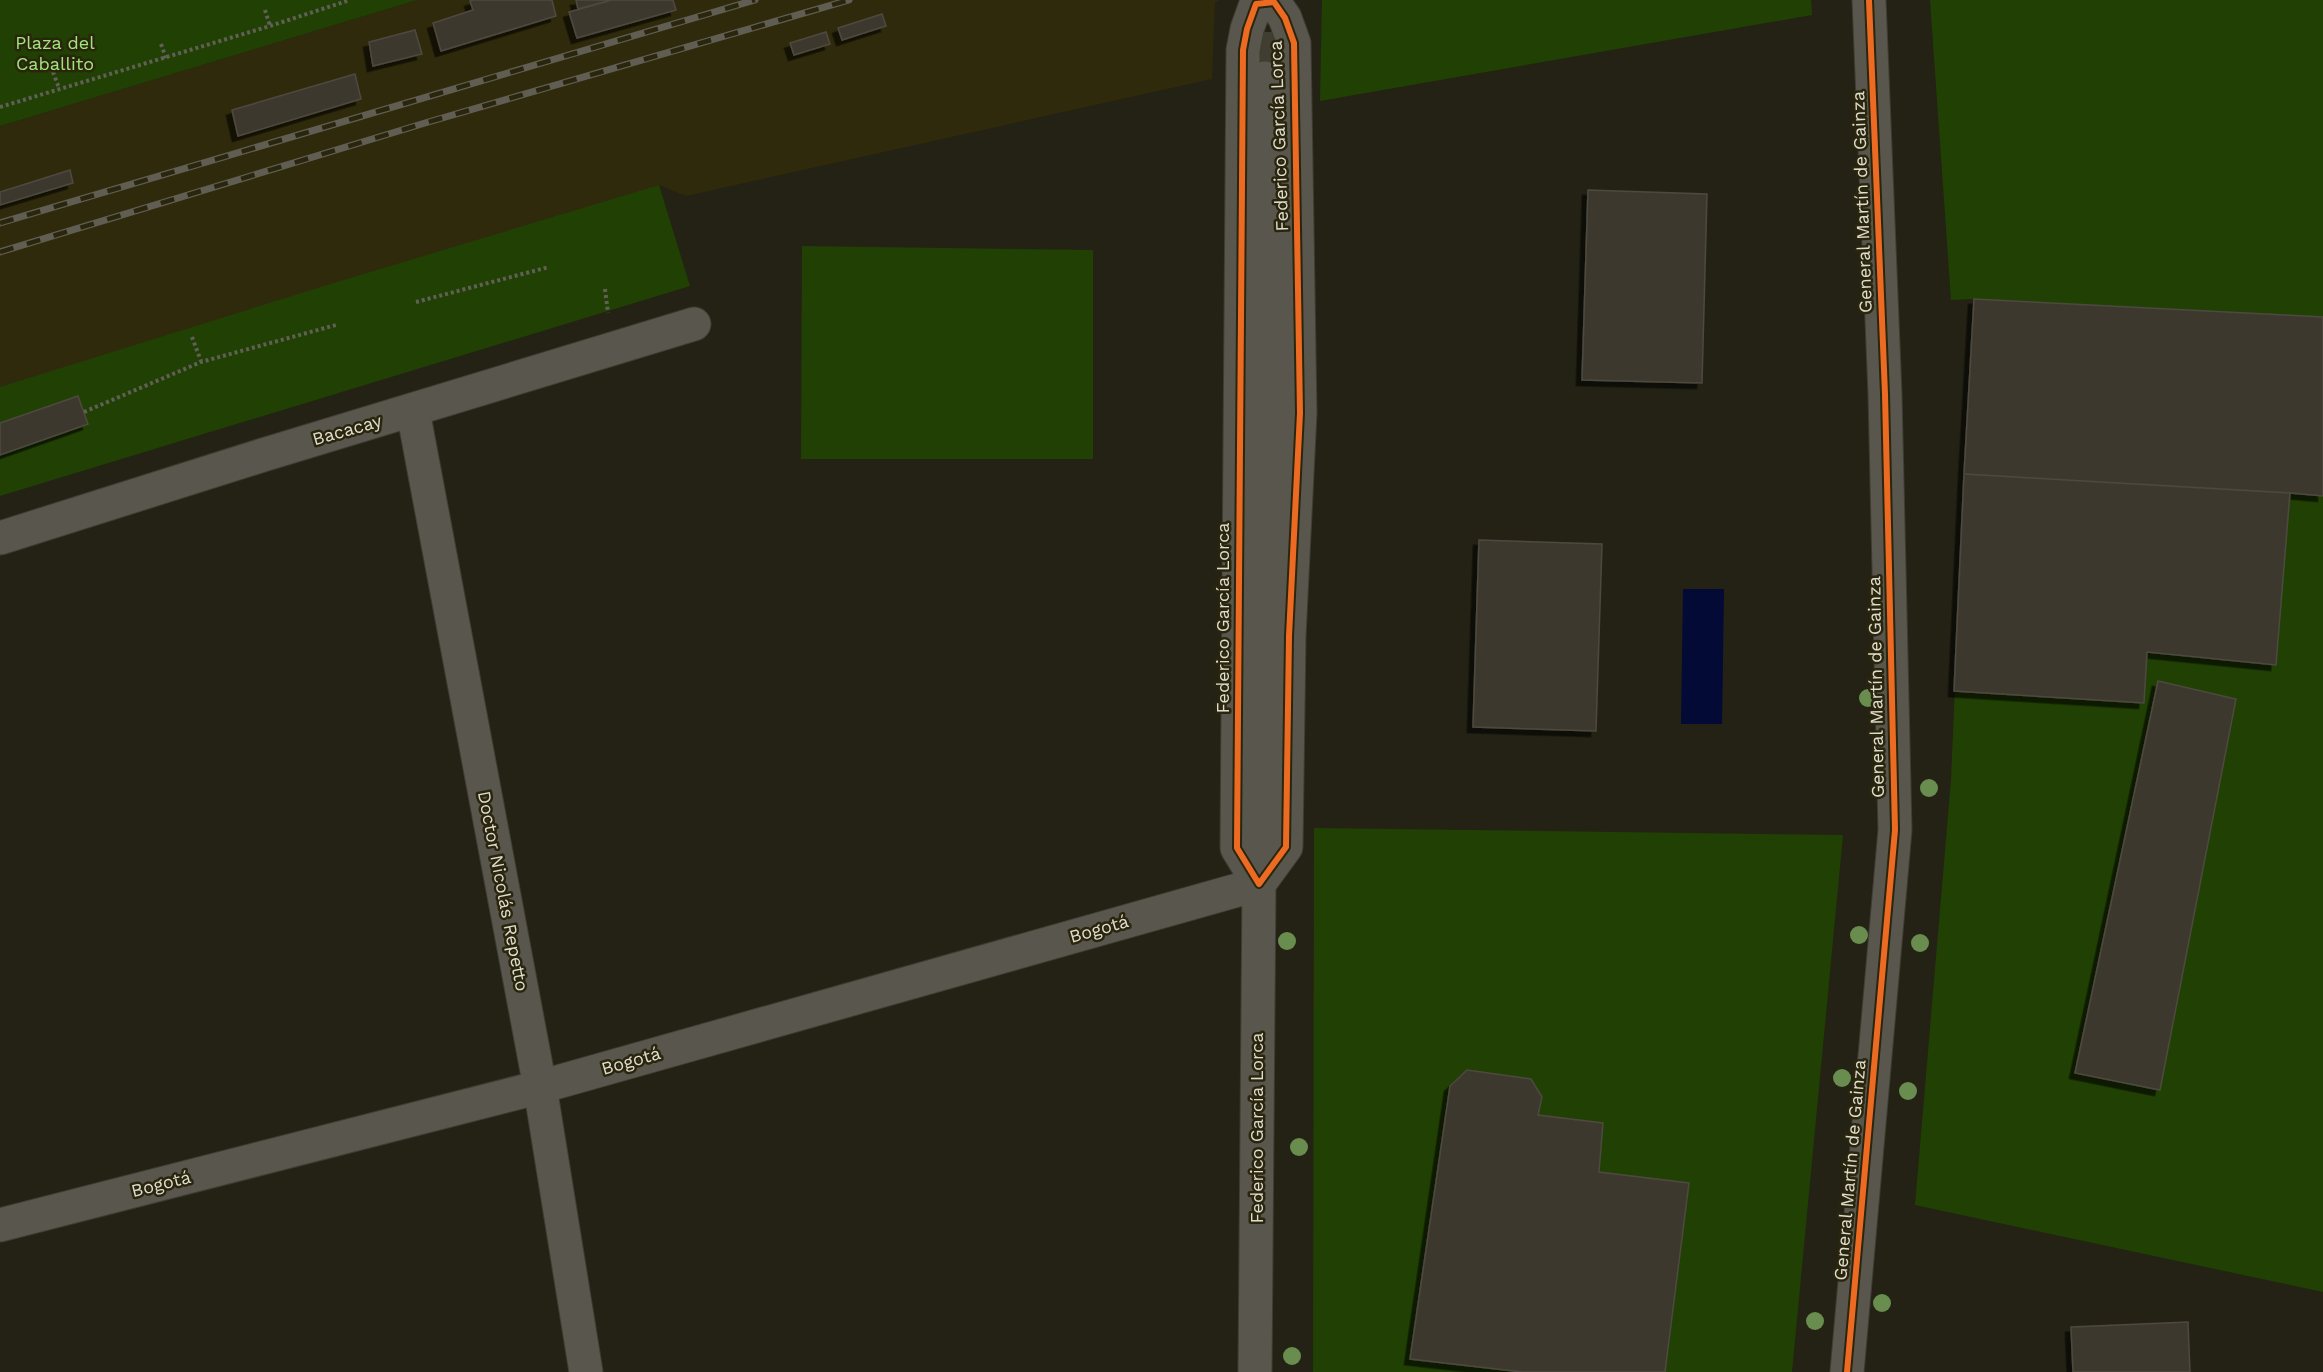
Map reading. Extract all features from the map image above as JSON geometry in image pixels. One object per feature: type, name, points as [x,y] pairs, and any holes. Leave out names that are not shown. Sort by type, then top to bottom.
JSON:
[{"type":"street","name":"General Martín de Gainza","points":[[1847,1372],[1895,830],[1885,394],[1869,0]]},
{"type":"street","name":"Federico García Lorca","points":[[1274,2],[1285,18],[1294,43],[1300,413],[1290,636],[1286,847],[1259,884],[1237,848],[1243,50],[1247,29],[1256,4],[1274,2]]},
{"type":"street","name":"Federico García Lorca","points":[[1255,1372],[1259,884],[1269,422],[1264,65]]},
{"type":"street","name":"Bacacay","points":[[0,538],[263,455],[694,324]]},
{"type":"street","name":"Doctor Nicolás Repetto","points":[[413,411],[540,1087],[586,1372]]},
{"type":"street","name":"Bogotá","points":[[0,1225],[540,1087],[1259,884]]},
{"type":"path","points":[[0,107],[270,27],[351,0]]},
{"type":"path","points":[[265,10],[270,27]]},
{"type":"path","points":[[161,44],[166,58]]},
{"type":"path","points":[[53,72],[59,88]]},
{"type":"path","points":[[416,302],[549,267]]},
{"type":"path","points":[[84,411],[201,362],[336,325]]},
{"type":"path","points":[[192,337],[201,362]]},
{"type":"shaded area","points":[[417,0],[1220,0],[1215,2],[1212,79],[686,196],[659,185],[0,388],[0,126]]},
{"type":"shaded area","points":[[1683,589],[1724,589],[1722,724],[1681,724]]},
{"type":"green space","name":"Plaza del Caballito","points":[[0,0],[417,0],[0,126]]},
{"type":"green space","points":[[1322,0],[1811,0],[1812,15],[1320,101]]},
{"type":"green space","points":[[1930,0],[2323,0],[2323,1292],[1915,1205],[1951,780],[1974,299],[1951,300]]},
{"type":"green space","points":[[659,185],[690,286],[0,496],[0,387]]},
{"type":"green space","points":[[802,246],[1093,250],[1093,459],[801,459]]},
{"type":"green space","points":[[1314,828],[1843,835],[1792,1372],[1313,1372]]},
{"type":"building","points":[[552,0],[556,16],[441,51],[433,23],[473,10],[470,1]]},
{"type":"building","points":[[576,0],[612,0],[578,9]]},
{"type":"building","points":[[612,0],[673,0],[676,10],[577,38],[569,12]]},
{"type":"building","points":[[882,14],[886,26],[842,40],[838,28]]},
{"type":"building","points":[[415,30],[422,54],[373,66],[369,42]]},
{"type":"building","points":[[826,32],[830,44],[794,55],[790,43]]},
{"type":"building","points":[[355,74],[361,99],[238,136],[232,110]]},
{"type":"building","points":[[70,170],[73,183],[0,205],[0,192]]},
{"type":"building","points":[[1588,190],[1707,194],[1702,383],[1582,380]]},
{"type":"building","points":[[1974,299],[2323,317],[2323,496],[1964,474]]},
{"type":"building","points":[[78,396],[88,424],[0,455],[0,423]]},
{"type":"building","points":[[1964,474],[2290,493],[2276,665],[2147,652],[2144,703],[1954,691]]},
{"type":"building","points":[[1479,540],[1602,544],[1596,731],[1473,727]]},
{"type":"building","points":[[2158,681],[2236,699],[2160,1090],[2075,1073]]},
{"type":"building","points":[[1467,1070],[1531,1079],[1542,1097],[1538,1115],[1603,1123],[1599,1172],[1689,1183],[1665,1372],[1522,1372],[1410,1359],[1450,1086]]},
{"type":"building","points":[[2188,1322],[2190,1372],[2073,1372],[2071,1327]]},
{"type":"tunnel","points":[[1264,65],[1265,0]]},
{"type":"railway","points":[[0,223],[755,0]]},
{"type":"railway","points":[[0,252],[425,123],[849,0]]},
{"type":"cycle path","points":[[1847,1372],[1895,830],[1885,394],[1869,0]]},
{"type":"cycle path","points":[[1274,2],[1285,18],[1294,43],[1300,413],[1289,636],[1286,847],[1259,884],[1237,848],[1243,50],[1247,29],[1256,4],[1274,2]]}]
